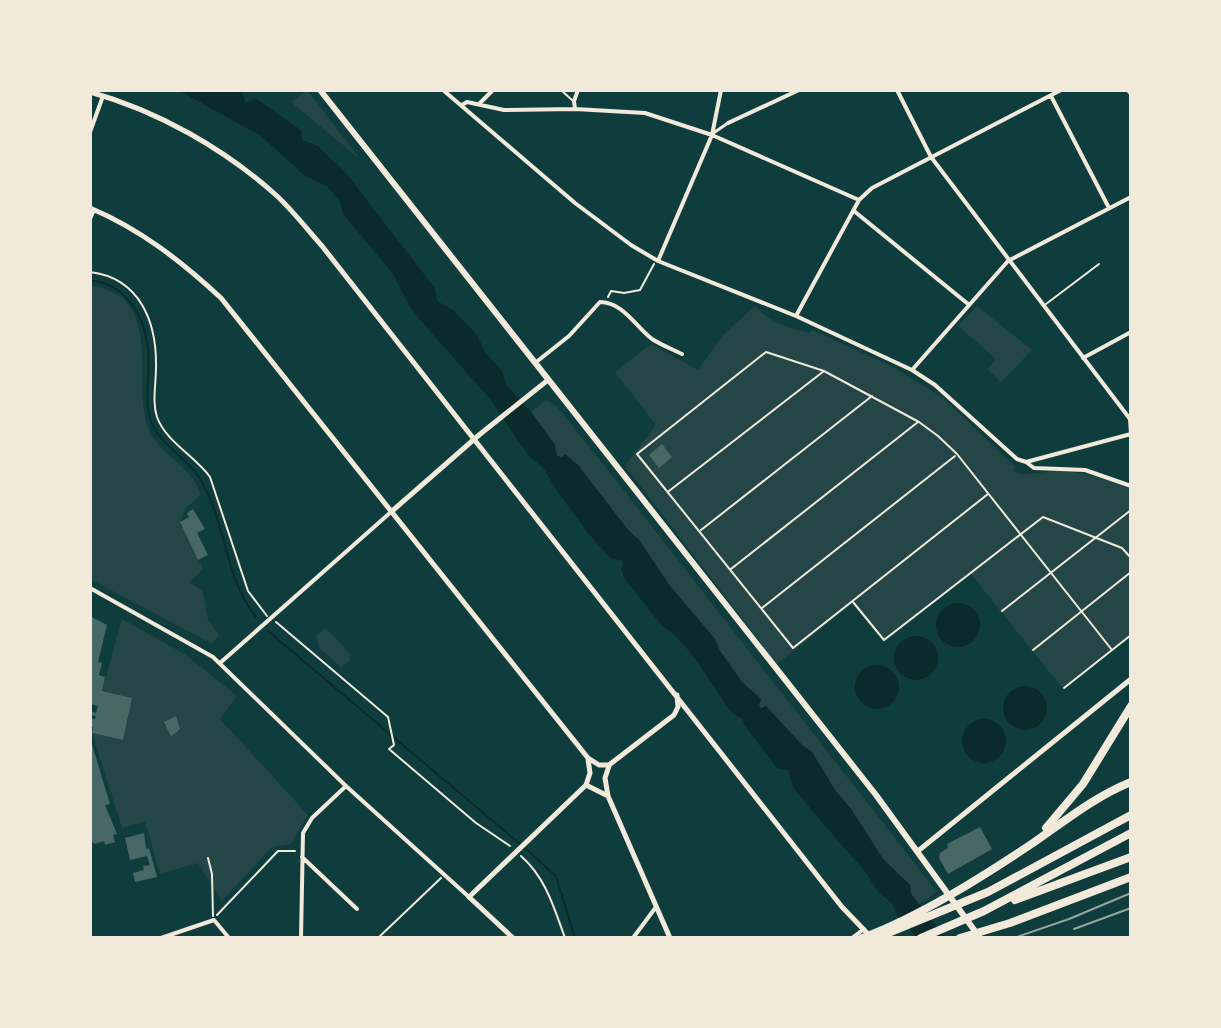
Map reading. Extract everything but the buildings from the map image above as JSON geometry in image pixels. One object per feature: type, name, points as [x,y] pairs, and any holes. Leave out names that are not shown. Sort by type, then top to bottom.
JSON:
[{"type":"highway","points":[[1025,848],[1076,793],[1131,706]]},
{"type":"highway","points":[[863,934],[956,890],[1025,848],[1085,805],[1131,782]]},
{"type":"highway","points":[[874,938],[967,902],[1018,878],[1127,817]]},
{"type":"highway","points":[[981,913],[1129,834]]},
{"type":"highway","points":[[921,938],[1131,857]]},
{"type":"highway","points":[[960,938],[1131,877]]},
{"type":"main road","points":[[320,90],[918,851],[980,938]]},
{"type":"street","points":[[443,90],[585,211],[656,260],[796,316],[912,370],[935,385],[1017,459],[1034,468],[1085,470],[1131,486]]},
{"type":"street","points":[[480,103],[493,90]]},
{"type":"street","points":[[575,109],[578,90]]},
{"type":"street","points":[[656,260],[712,135],[721,90]]},
{"type":"street","points":[[712,135],[728,123],[799,90]]},
{"type":"street","points":[[897,90],[931,157],[1130,419],[1131,434],[1026,462]]},
{"type":"street","points":[[796,316],[859,200],[872,188],[1061,90]]},
{"type":"street","points":[[90,92],[184,132],[220,153],[277,196],[322,246],[475,438],[863,934],[874,938]]},
{"type":"street","points":[[90,132],[103,96]]},
{"type":"street","points":[[1051,96],[1109,208]]},
{"type":"street","points":[[462,105],[467,102],[504,110],[575,109],[645,113],[712,135],[859,200]]},
{"type":"street","points":[[912,370],[1008,261],[1131,197]]},
{"type":"street","points":[[90,219],[92,209],[139,233],[167,252],[221,298],[588,758],[599,765],[609,765]]},
{"type":"street","points":[[854,211],[968,304]]},
{"type":"street","points":[[535,363],[569,336],[600,302],[605,301],[628,315],[652,339],[682,354]]},
{"type":"street","points":[[1083,358],[1131,332]]},
{"type":"street","points":[[220,663],[483,431],[548,380]]},
{"type":"street","points":[[90,588],[220,663],[346,786],[513,938]]},
{"type":"street","points":[[918,851],[1131,679]]},
{"type":"street","points":[[670,938],[608,796],[605,778],[609,765],[674,715],[678,707],[676,693]]},
{"type":"street","points":[[674,715],[686,715],[695,720]]},
{"type":"street","points":[[469,897],[586,785],[590,773],[588,758]]},
{"type":"street","points":[[586,785],[608,796]]},
{"type":"street","points":[[301,938],[303,833],[312,818],[346,786]]},
{"type":"street","points":[[302,857],[357,909]]},
{"type":"street","points":[[633,938],[656,907]]},
{"type":"street","points":[[161,938],[214,920],[229,938]]},
{"type":"street","points":[[852,938],[863,934]]},
{"type":"lane","points":[[561,90],[574,101]]},
{"type":"lane","points":[[1043,306],[1099,264]]},
{"type":"path","points":[[605,301],[611,291],[624,293],[640,290],[656,260]]},
{"type":"path","points":[[90,272],[107,274],[126,284],[143,307],[156,350],[155,411],[158,421],[210,477],[248,591],[263,613],[390,719],[394,745],[389,749],[476,823],[511,847]]},
{"type":"path","points":[[988,494],[793,648],[637,454],[766,352],[824,371],[919,422],[957,454],[1112,650]]},
{"type":"path","points":[[668,492],[824,371]]},
{"type":"path","points":[[700,531],[872,395]]},
{"type":"path","points":[[730,570],[919,422]]},
{"type":"path","points":[[761,609],[957,454]]},
{"type":"path","points":[[1002,611],[1131,510]]},
{"type":"path","points":[[852,601],[884,640],[1043,517],[1122,548],[1131,558]]},
{"type":"path","points":[[1033,650],[1131,572]]},
{"type":"path","points":[[1064,688],[1131,635]]},
{"type":"path","points":[[214,920],[278,851],[302,851]]},
{"type":"path","points":[[522,856],[546,887],[565,938]]},
{"type":"path","points":[[208,858],[214,920]]},
{"type":"path","points":[[378,938],[444,875]]},
{"type":"shaded area","points":[[178,90],[241,90],[246,103],[255,98],[301,130],[302,140],[318,146],[346,173],[434,287],[437,301],[454,311],[476,334],[486,353],[502,371],[506,385],[555,445],[557,456],[565,454],[578,465],[639,540],[670,586],[715,639],[742,682],[761,699],[761,708],[766,706],[812,752],[883,859],[910,885],[911,894],[946,938],[917,938],[897,915],[892,903],[880,894],[863,869],[793,787],[788,770],[777,768],[744,725],[743,719],[733,714],[682,642],[663,627],[624,578],[621,569],[623,561],[610,558],[588,533],[490,399],[421,321],[393,274],[343,214],[340,202],[327,186],[305,176],[261,136]]},
{"type":"shaded area","points":[[307,90],[360,159],[291,102]]},
{"type":"shaded area","points":[[90,285],[114,293],[130,306],[138,324],[144,412],[150,432],[195,481],[201,494],[185,509],[180,522],[203,569],[190,582],[203,592],[208,620],[219,635],[212,644],[90,579]]},
{"type":"shaded area","points":[[755,306],[779,323],[810,333],[812,330],[889,365],[942,397],[1015,467],[1013,471],[1029,474],[1076,472],[1131,490],[1131,637],[1063,689],[971,574],[884,642],[852,604],[777,664],[625,466],[656,425],[615,372],[651,344],[698,370],[723,335]]},
{"type":"shaded area","points":[[977,306],[1032,350],[1001,382],[987,369],[996,359],[958,326]]},
{"type":"shaded area","points":[[546,400],[557,407],[603,464],[937,892],[918,905],[911,894],[910,885],[883,859],[812,752],[766,706],[761,709],[761,699],[742,682],[715,639],[670,586],[639,540],[578,465],[557,456],[531,412]]},
{"type":"shaded area","points":[[958,603],[974,609],[980,625],[974,641],[958,647],[942,641],[936,625],[942,609]]},
{"type":"shaded area","points":[[122,619],[186,655],[237,696],[220,719],[308,815],[291,844],[272,847],[222,901],[198,863],[160,874],[145,822],[122,828],[92,733],[123,740],[132,698],[102,691]]},
{"type":"shaded area","points":[[326,628],[350,654],[349,661],[341,667],[319,648],[316,636]]},
{"type":"shaded area","points":[[916,636],[932,642],[938,658],[932,674],[916,680],[900,674],[894,658],[900,642]]},
{"type":"shaded area","points":[[877,665],[893,671],[899,687],[893,703],[877,709],[861,703],[855,687],[861,671]]},
{"type":"shaded area","points":[[1025,686],[1040,693],[1047,708],[1040,723],[1025,730],[1010,723],[1003,708],[1010,693]]},
{"type":"shaded area","points":[[984,719],[999,726],[1006,741],[999,756],[984,763],[969,756],[962,741],[969,726]]},
{"type":"waterway","points":[[90,280],[123,294],[137,313],[148,348],[151,421],[160,437],[198,476],[215,510],[237,584],[256,617]]},
{"type":"waterway","points":[[268,631],[520,844]]},
{"type":"waterway","points":[[525,848],[556,876],[575,938]]},
{"type":"railway","points":[[1014,938],[1131,893]]},
{"type":"railway","points":[[1074,929],[1131,908]]}]
